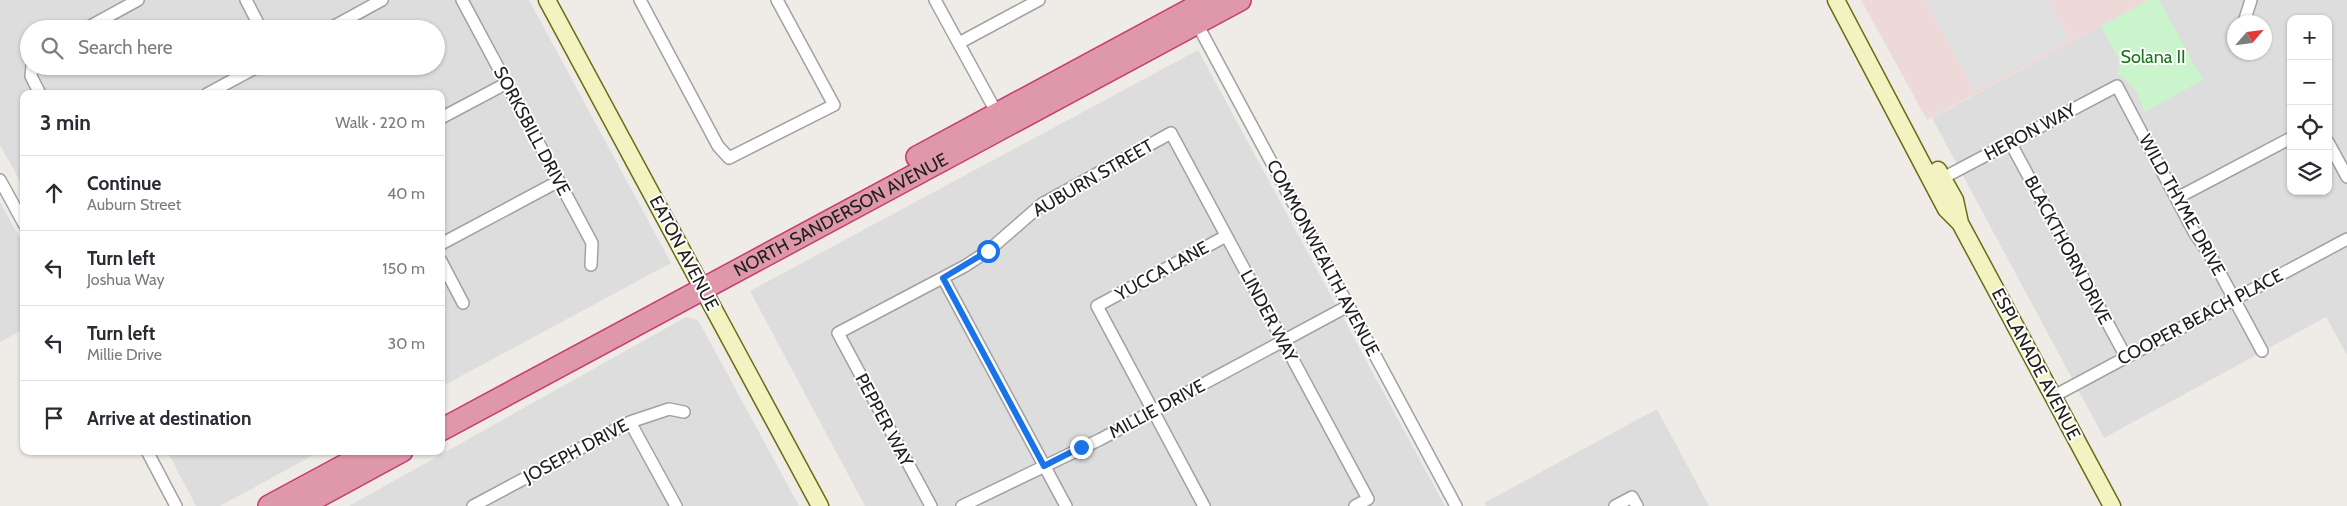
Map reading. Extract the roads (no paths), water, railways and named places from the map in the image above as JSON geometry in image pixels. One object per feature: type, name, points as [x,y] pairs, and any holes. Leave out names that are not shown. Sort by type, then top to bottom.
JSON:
[{"type":"highway","name":"NORTH SANDERSON AVENUE","points":[[445,428],[700,282],[1001,120],[1198,11],[1240,0]]},
{"type":"highway","name":"NORTH SANDERSON AVENUE","points":[[445,411],[700,282]]},
{"type":"highway","points":[[269,506],[363,455]]},
{"type":"highway","points":[[301,506],[395,455]]},
{"type":"main road","name":"EATON AVENUE","points":[[548,0],[820,506]]},
{"type":"main road","name":"ESPLANADE AVENUE","points":[[1836,0],[1946,209],[1960,223]]},
{"type":"main road","name":"ESPLANADE AVENUE","points":[[1848,0],[1955,200],[1960,223],[2112,506]]},
{"type":"street","points":[[101,20],[138,0]]},
{"type":"street","points":[[246,0],[256,20]]},
{"type":"street","points":[[345,20],[382,0]]},
{"type":"street","name":"SORKSBILL DRIVE","points":[[466,0],[506,83],[592,243],[591,265]]},
{"type":"street","points":[[640,0],[718,146],[729,158],[834,105],[777,0]]},
{"type":"street","points":[[935,0],[1001,120]]},
{"type":"street","points":[[959,43],[1039,0]]},
{"type":"street","points":[[2246,15],[2251,0]]},
{"type":"street","name":"COMMONWEALTH AVENUE","points":[[1198,11],[1348,306],[1456,506]]},
{"type":"street","points":[[31,75],[38,90]]},
{"type":"street","points":[[214,90],[242,75]]},
{"type":"street","points":[[445,116],[506,83]]},
{"type":"street","name":"HERON WAY","points":[[1943,178],[2117,86]]},
{"type":"street","name":"WILD THYME DRIVE","points":[[2117,86],[2194,232],[2213,260],[2262,350]]},
{"type":"street","name":"LINDER WAY","points":[[1171,134],[1368,499],[1355,506]]},
{"type":"street","name":"AUBURN STREET","points":[[838,333],[943,278],[988,251],[1048,201],[1171,134]]},
{"type":"street","points":[[2177,198],[2287,140]]},
{"type":"street","name":"BLACKTHORN DRIVE","points":[[2010,142],[2126,357]]},
{"type":"street","points":[[2332,149],[2347,177]]},
{"type":"street","points":[[0,180],[20,217]]},
{"type":"street","points":[[445,242],[559,181]]},
{"type":"street","name":"YUCCA LANE","points":[[1153,411],[1097,306],[1226,236]]},
{"type":"street","name":"COOPER BEACH PLACE","points":[[2054,396],[2347,239]]},
{"type":"street","points":[[445,268],[464,303]]},
{"type":"street","points":[[943,278],[1066,506]]},
{"type":"street","name":"MILLIE DRIVE","points":[[962,506],[1153,411],[1348,306]]},
{"type":"street","name":"PEPPER WAY","points":[[838,333],[931,506]]},
{"type":"street","name":"JOSEPH DRIVE","points":[[473,506],[630,422],[669,409],[684,412]]},
{"type":"street","points":[[1153,411],[1204,506]]},
{"type":"street","points":[[630,422],[676,506]]},
{"type":"street","points":[[148,455],[176,506]]},
{"type":"street","points":[[1615,506],[1635,501]]},
{"type":"park label","name":"Solana II","points":[[2153,57]]}]
